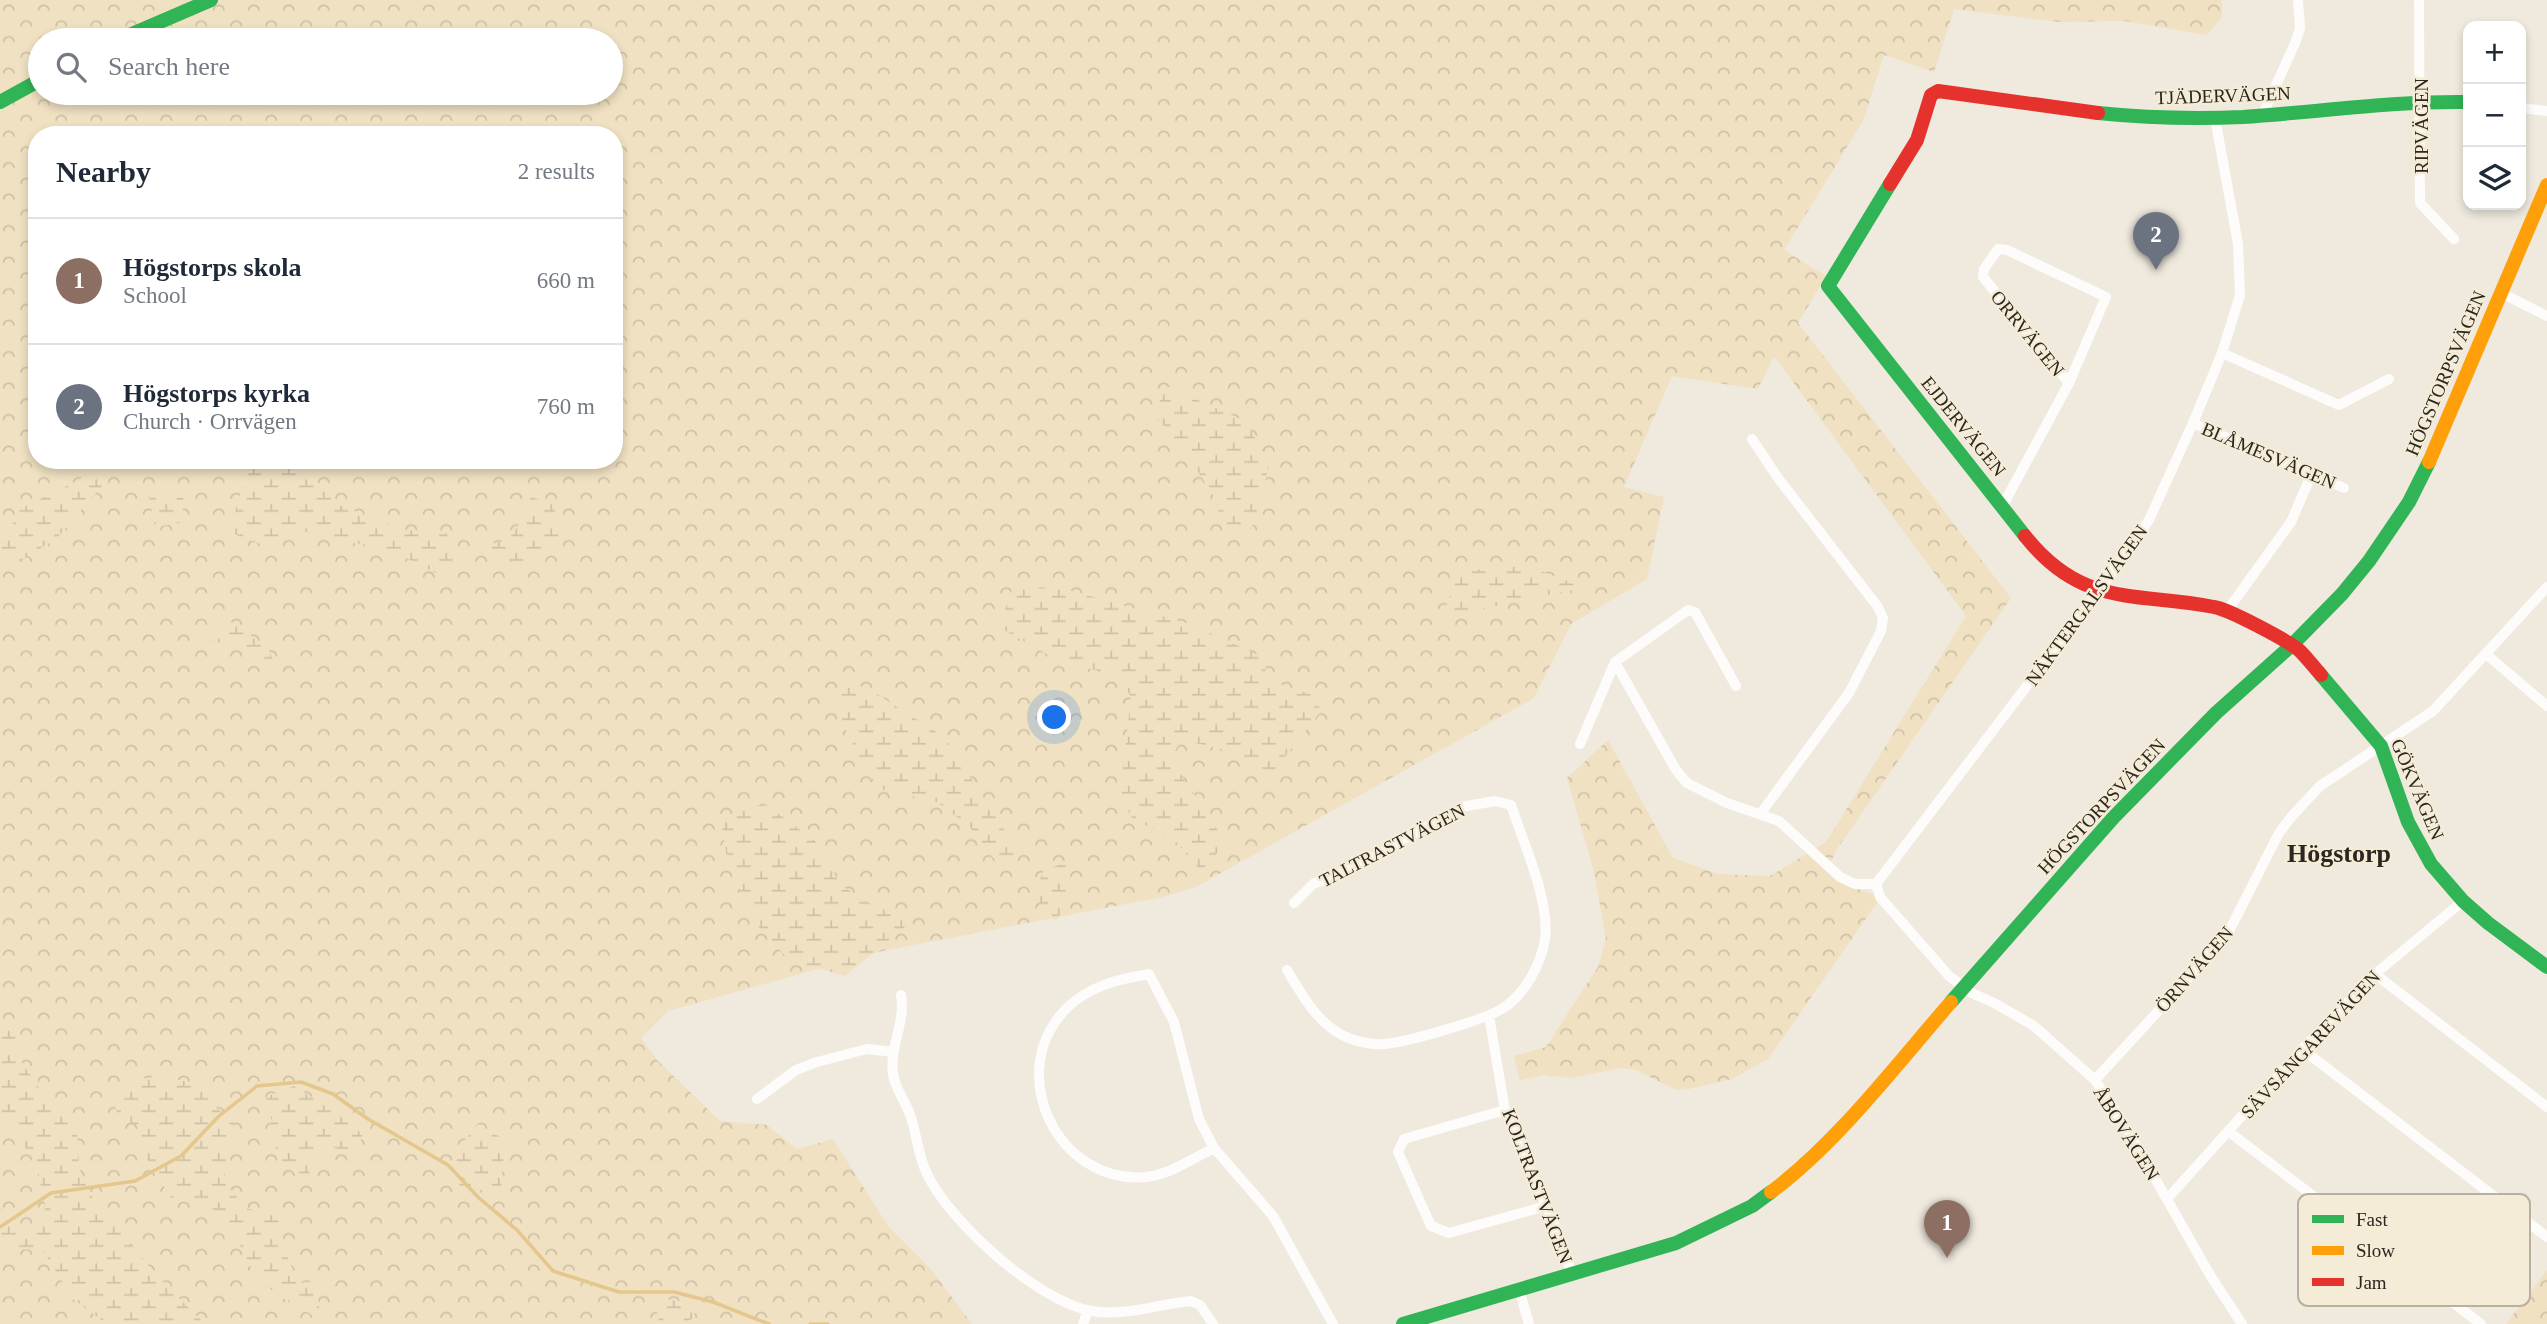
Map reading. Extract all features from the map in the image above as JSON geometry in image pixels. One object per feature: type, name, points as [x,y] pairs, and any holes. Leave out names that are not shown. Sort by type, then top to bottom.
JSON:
[{"type":"street","points":[[143,28],[211,0]]},
{"type":"street","points":[[2263,114],[2300,28],[2298,0]]},
{"type":"street","name":"RIPVÄGEN","points":[[2419,0],[2420,203],[2454,239]]},
{"type":"street","points":[[0,102],[28,87]]},
{"type":"street","name":"TJÄDERVÄGEN","points":[[1938,90],[2143,117],[2215,118],[2421,102],[2463,103]]},
{"type":"street","name":"EJDERVÄGEN","points":[[1938,90],[1931,95],[1917,140],[1828,286],[2036,549],[2063,572],[2099,592],[2137,599],[2217,607],[2292,645]]},
{"type":"street","points":[[2526,109],[2547,111]]},
{"type":"street","name":"NÄKTERGALSVÄGEN","points":[[1876,884],[2099,592],[2149,520],[2193,423],[2222,353],[2240,295],[2238,244],[2215,118]]},
{"type":"street","name":"HÖGSTORPSVÄGEN","points":[[1403,1324],[1647,1252],[1694,1235],[1752,1206],[1793,1176],[1830,1140],[2164,764],[2292,645],[2342,594],[2369,561],[2409,502],[2441,434],[2547,185]]},
{"type":"street","name":"ORRVÄGEN","points":[[2003,505],[2069,383],[2106,297],[2007,250],[1998,249],[1984,269],[1983,277],[2069,383]]},
{"type":"street","points":[[2501,293],[2547,316]]},
{"type":"street","points":[[2222,353],[2339,405],[2389,379]]},
{"type":"street","name":"BLÅMESVÄGEN","points":[[2193,423],[2344,488]]},
{"type":"street","points":[[1752,439],[1778,478],[1878,607],[1883,618],[1881,631],[1849,693],[1761,813]]},
{"type":"street","points":[[2227,611],[2291,522],[2312,473]]},
{"type":"street","name":"ÖRNVÄGEN","points":[[2095,1080],[2226,937],[2279,833],[2292,816],[2320,786],[2433,712],[2547,587]]},
{"type":"street","points":[[1580,744],[1615,662],[1688,610],[1695,612],[1736,687]]},
{"type":"street","name":"GÖKVÄGEN","points":[[2292,645],[2381,746],[2409,822],[2431,864],[2463,901],[2547,967]]},
{"type":"street","points":[[2486,654],[2547,706]]},
{"type":"street","points":[[1615,662],[1676,770],[1687,783],[1727,803],[1779,821],[1839,877],[1855,884],[1876,884],[1880,897],[1949,976],[1964,987]]},
{"type":"street","name":"TALTRASTVÄGEN","points":[[1293,903],[1313,884],[1354,868],[1461,807],[1495,801],[1511,805],[1545,908],[1545,939],[1536,969],[1520,992],[1506,1006],[1489,1016]]},
{"type":"street","name":"SÄVSÅNGAREVÄGEN","points":[[2168,1198],[2302,1049],[2375,974],[2463,901]]},
{"type":"street","points":[[1287,970],[1307,1003],[1327,1026],[1351,1040],[1382,1045],[1489,1016]]},
{"type":"street","points":[[1213,1148],[1180,1166],[1146,1177],[1111,1173],[1090,1164],[1070,1150],[1055,1132],[1043,1108],[1039,1080],[1042,1054],[1051,1029],[1066,1009],[1087,993],[1117,980],[1149,974],[1174,1023],[1199,1119],[1213,1148],[1273,1216],[1333,1324]]},
{"type":"street","points":[[2375,974],[2547,1107]]},
{"type":"street","name":"ÅBOVÄGEN","points":[[1964,987],[2034,1026],[2095,1080],[2124,1124],[2210,1275],[2242,1324]]},
{"type":"street","points":[[901,995],[903,1016],[892,1072],[909,1112],[926,1172],[950,1210],[988,1248],[1035,1285],[1059,1298],[1088,1310],[1111,1312],[1191,1301],[1200,1305],[1213,1324]]},
{"type":"street","name":"KOLTRASTVÄGEN","points":[[1489,1016],[1506,1110],[1555,1223],[1572,1274]]},
{"type":"street","points":[[757,1099],[796,1070],[817,1062],[867,1049],[894,1052]]},
{"type":"street","points":[[2302,1049],[2491,1194]]},
{"type":"street","points":[[1506,1110],[1404,1139],[1398,1152],[1432,1226],[1449,1233],[1546,1206]]},
{"type":"street","points":[[2228,1131],[2311,1194]]},
{"type":"street","points":[[2530,1224],[2547,1237]]},
{"type":"street","points":[[1519,1289],[1529,1324]]},
{"type":"street","points":[[2457,1306],[2481,1324]]},
{"type":"street","points":[[1083,1324],[1088,1310]]},
{"type":"green space","points":[[0,0],[2222,0],[2222,17],[2207,35],[2125,21],[2059,22],[1954,9],[1934,72],[1884,55],[1863,121],[1784,250],[1826,276],[1798,323],[2011,598],[1837,849],[1827,869],[1852,887],[1881,897],[1768,1059],[1732,1079],[1676,1090],[1636,1070],[1621,1068],[1570,1078],[1544,1075],[1520,1080],[1514,1056],[1546,1047],[1598,967],[1606,938],[1593,868],[1567,778],[1608,740],[1673,858],[1718,874],[1770,876],[1826,842],[1966,616],[1774,356],[1758,389],[1672,376],[1624,487],[1664,497],[1647,579],[1571,624],[1534,698],[1196,887],[1162,897],[882,951],[668,1011],[641,1038],[657,1060],[720,1121],[767,1125],[797,1149],[833,1139],[888,1226],[931,1269],[972,1324],[0,1324]]},
{"type":"green space","points":[[1168,387],[1245,421],[1270,463],[1252,528],[1227,543],[1215,498],[1191,461],[1153,412]]},
{"type":"green space","points":[[91,469],[102,486],[57,538],[12,566],[0,550],[20,509],[79,480]]},
{"type":"green space","points":[[253,469],[305,469],[339,505],[404,530],[446,533],[457,553],[442,576],[384,547],[346,542],[294,529],[263,545],[229,532],[246,476]]},
{"type":"green space","points":[[173,489],[185,500],[180,523],[155,527],[149,496]]},
{"type":"green space","points":[[531,497],[554,505],[560,538],[522,563],[486,556],[474,548],[508,540],[522,520]]},
{"type":"green space","points":[[1527,566],[1586,588],[1443,614],[1460,571]]},
{"type":"green space","points":[[1013,587],[1068,590],[1190,624],[1267,659],[1264,679],[1313,695],[1321,711],[1272,773],[1221,749],[1182,740],[1170,758],[1226,843],[1201,871],[1176,842],[1131,817],[1120,793],[1131,697],[1117,674],[1064,664],[999,627]]},
{"type":"green space","points":[[232,622],[268,648],[274,663],[210,639],[210,626]]},
{"type":"green space","points":[[839,683],[866,687],[944,737],[1018,851],[1000,867],[969,826],[937,802],[876,788],[842,723]]},
{"type":"green space","points":[[764,803],[815,841],[830,862],[839,884],[870,904],[912,921],[845,976],[789,960],[756,924],[728,865],[721,820]]},
{"type":"green space","points":[[1068,862],[1071,896],[1056,921],[1034,894],[1044,870]]},
{"type":"green space","points":[[0,1023],[15,1036],[22,1063],[47,1100],[77,1134],[79,1169],[99,1212],[125,1236],[155,1274],[205,1324],[107,1324],[73,1299],[42,1249],[0,1250],[0,1207],[27,1233],[47,1220],[37,1165],[0,1110]]},
{"type":"green space","points":[[160,1076],[206,1086],[217,1109],[234,1120],[223,1179],[245,1208],[278,1217],[286,1254],[299,1283],[317,1282],[320,1319],[257,1280],[231,1227],[213,1209],[171,1198],[141,1149],[140,1126],[119,1118],[112,1097],[134,1080]]},
{"type":"green space","points":[[294,1086],[339,1115],[362,1134],[359,1153],[323,1146],[306,1179],[277,1157],[266,1097]]},
{"type":"green space","points":[[478,1124],[505,1140],[501,1190],[461,1195],[454,1153]]},
{"type":"green space","points":[[2547,1270],[2547,1324],[2506,1324],[2520,1306],[2530,1306],[2530,1292]]},
{"type":"green space","points":[[653,1298],[693,1302],[695,1317],[683,1324],[660,1324]]},
{"type":"waterway","points":[[0,1227],[51,1193],[135,1181],[181,1156],[219,1116],[257,1086],[301,1082],[333,1094],[368,1119],[448,1165],[479,1198],[517,1230],[553,1271],[619,1292],[674,1292],[713,1302],[769,1324]]},
{"type":"waterway","points":[[810,1324],[828,1324]]},
{"type":"traffic: fast","points":[[146,28],[211,0]]},
{"type":"traffic: fast","points":[[0,102],[28,87]]},
{"type":"traffic: fast","points":[[2098,113],[2225,118],[2383,105],[2463,102]]},
{"type":"traffic: fast","points":[[1890,184],[1828,286],[2025,536]]},
{"type":"traffic: fast","points":[[1951,1002],[2113,818],[2216,713],[2292,645],[2342,594],[2369,561],[2409,502],[2429,462]]},
{"type":"traffic: fast","points":[[2321,675],[2381,746],[2408,822],[2431,864],[2463,901],[2547,967]]},
{"type":"traffic: fast","points":[[1403,1324],[1676,1243],[1752,1206],[1771,1192]]},
{"type":"traffic: slow","points":[[2429,462],[2547,185]]},
{"type":"traffic: slow","points":[[1771,1192],[1842,1127],[1951,1002]]},
{"type":"traffic: jam","points":[[1890,184],[1917,140],[1931,95],[1938,91],[2098,113]]},
{"type":"traffic: jam","points":[[2025,536],[2046,559],[2089,586],[2112,593],[2214,607],[2232,613],[2294,646],[2321,675]]},
{"type":"place","name":"Högstorps kyrka","points":[[2156,270]]},
{"type":"place","name":"Högstorps skola","points":[[1947,1258]]},
{"type":"district","name":"Högstorp","points":[[2339,853]]}]
